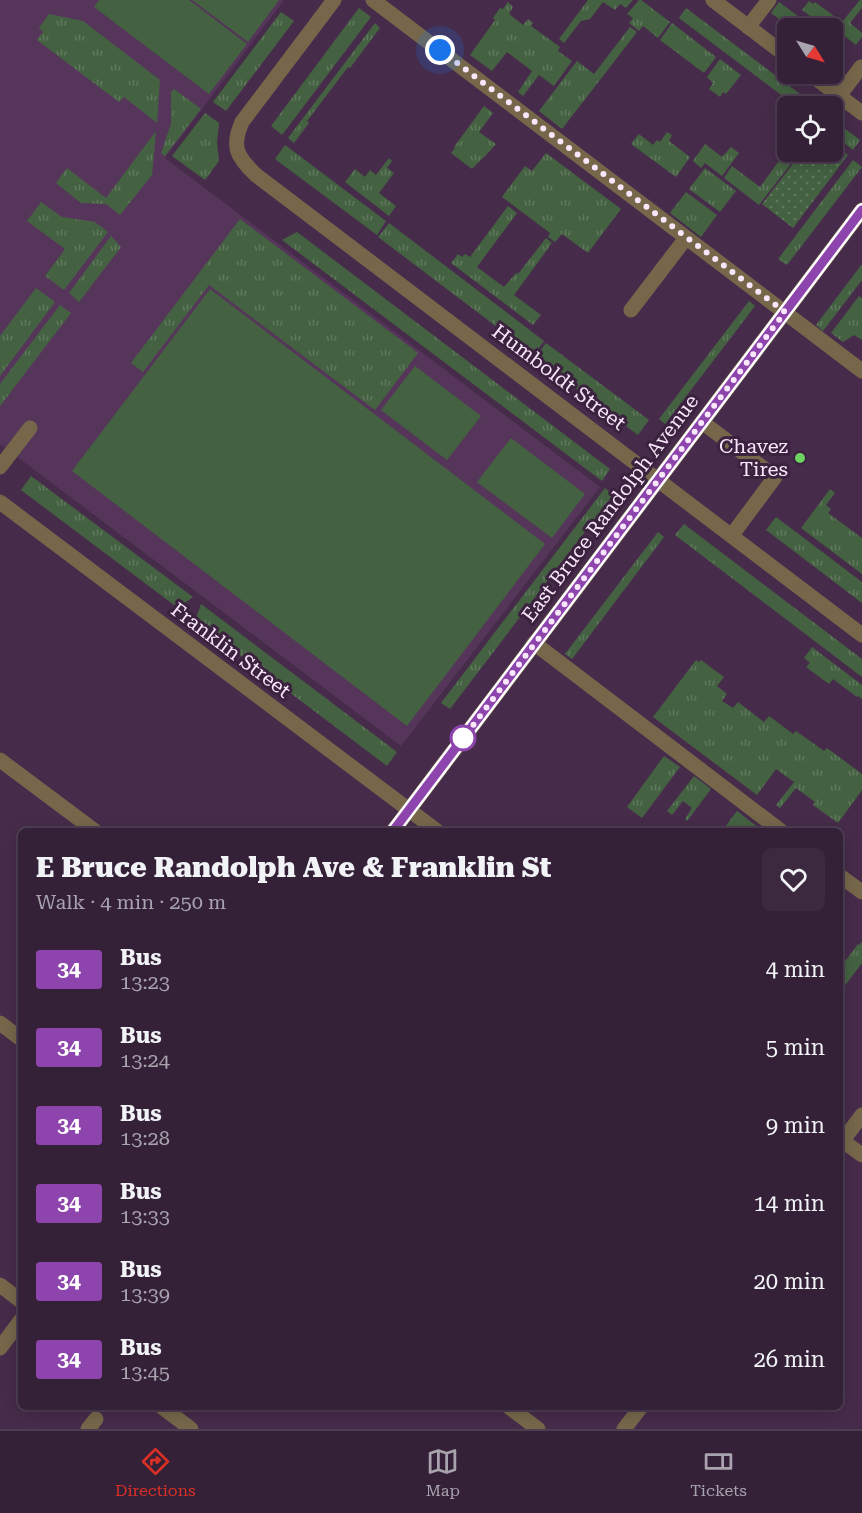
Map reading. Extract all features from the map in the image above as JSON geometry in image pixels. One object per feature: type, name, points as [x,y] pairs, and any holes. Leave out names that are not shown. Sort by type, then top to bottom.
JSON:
[{"type":"street","name":"Humboldt Street","points":[[334,0],[242,122],[236,148],[245,165],[862,634]]},
{"type":"street","points":[[374,0],[862,371]]},
{"type":"street","points":[[713,0],[777,49]]},
{"type":"street","points":[[748,27],[769,0]]},
{"type":"street","points":[[823,84],[839,96],[861,67]]},
{"type":"street","points":[[843,99],[862,113]]},
{"type":"street","name":"East Bruce Randolph Avenue","points":[[395,828],[862,210]]},
{"type":"street","points":[[631,310],[686,238]]},
{"type":"street","points":[[702,422],[775,477],[732,536]]},
{"type":"street","points":[[0,466],[30,428]]},
{"type":"street","name":"Franklin Street","points":[[0,502],[433,828]]},
{"type":"street","points":[[534,643],[778,828]]},
{"type":"street","points":[[0,760],[90,828]]},
{"type":"street","points":[[843,878],[862,892]]},
{"type":"street","points":[[0,1023],[18,1037]]},
{"type":"street","points":[[843,1139],[862,1115]]},
{"type":"street","points":[[843,1142],[862,1155]]},
{"type":"street","points":[[0,1286],[18,1299]]},
{"type":"street","points":[[0,1348],[18,1324]]},
{"type":"street","points":[[166,1410],[191,1429]]},
{"type":"street","points":[[513,1410],[538,1429]]},
{"type":"street","points":[[624,1429],[639,1410]]},
{"type":"shaded area","points":[[0,0],[284,0],[165,158],[600,487],[401,746],[0,444]]},
{"type":"green space","points":[[99,0],[189,0],[247,44],[209,94],[94,7]]},
{"type":"green space","points":[[192,0],[279,0],[248,42]]},
{"type":"green space","points":[[588,0],[633,0],[626,8],[620,4],[615,10],[603,2],[590,19],[581,21],[564,43],[559,39]]},
{"type":"green space","points":[[639,0],[670,22],[658,38],[643,26],[639,31],[629,23],[633,18],[627,14]]},
{"type":"green space","points":[[862,0],[862,8],[850,23],[862,33],[856,45],[843,35],[843,21]]},
{"type":"green space","points":[[809,1],[813,4],[815,2],[837,18],[813,18],[802,10]]},
{"type":"green space","points":[[508,2],[513,7],[509,14],[523,25],[528,19],[533,23],[531,26],[560,47],[558,51],[572,61],[554,86],[539,75],[523,96],[518,92],[532,71],[507,52],[492,71],[470,55],[495,20],[493,18],[500,8],[503,9]]},
{"type":"green space","points":[[779,2],[801,18],[778,18],[771,13]]},
{"type":"green space","points":[[359,8],[371,17],[282,135],[271,126]]},
{"type":"green space","points":[[686,8],[777,77],[777,84],[787,84],[803,96],[783,96],[679,18]]},
{"type":"green space","points":[[281,12],[294,21],[226,111],[213,102]]},
{"type":"green space","points":[[49,14],[83,21],[160,80],[157,123],[124,97],[119,102],[37,40],[43,32],[39,28]]},
{"type":"green space","points":[[375,23],[380,28],[307,121],[309,123],[294,143],[288,138]]},
{"type":"green space","points":[[672,23],[716,57],[704,73],[660,40]]},
{"type":"green space","points":[[630,27],[637,32],[562,129],[539,111],[577,61],[594,74]]},
{"type":"green space","points":[[720,59],[741,75],[726,94],[723,92],[720,97],[709,89],[713,83],[707,77]]},
{"type":"green space","points":[[174,89],[201,109],[165,156],[161,153],[171,124],[171,92]]},
{"type":"green space","points":[[484,106],[493,113],[479,132],[496,144],[472,169],[451,153]]},
{"type":"green space","points":[[205,113],[219,123],[217,142],[219,161],[205,180],[172,156]]},
{"type":"green space","points":[[843,127],[860,140],[853,150],[843,142]]},
{"type":"green space","points":[[156,131],[152,175],[120,215],[106,204],[81,203],[56,183],[67,168],[106,198]]},
{"type":"green space","points":[[667,132],[672,135],[669,141],[690,157],[676,177],[631,144],[639,134],[653,145],[657,140],[660,142]]},
{"type":"green space","points":[[705,144],[722,157],[731,147],[739,153],[722,176],[705,163],[701,168],[693,161]]},
{"type":"green space","points":[[285,145],[386,221],[377,235],[275,159]]},
{"type":"green space","points":[[843,151],[848,155],[843,162]]},
{"type":"green space","points":[[546,153],[621,209],[588,253],[562,234],[555,242],[548,237],[550,233],[502,197],[525,166],[532,171]]},
{"type":"green space","points":[[389,158],[392,161],[387,168],[394,173],[379,193],[396,206],[389,216],[345,182],[355,169],[365,177],[370,170],[376,175]]},
{"type":"green space","points":[[853,160],[862,167],[787,265],[778,259]]},
{"type":"green space","points":[[778,162],[792,162],[759,205],[724,178],[732,166],[760,187]]},
{"type":"green space","points":[[794,162],[843,162],[793,228],[762,204]]},
{"type":"green space","points":[[705,168],[736,191],[720,212],[689,189]]},
{"type":"green space","points":[[686,192],[717,215],[701,237],[670,213]]},
{"type":"green space","points":[[41,202],[62,217],[95,222],[108,232],[64,290],[45,276],[65,249],[27,221]]},
{"type":"green space","points":[[508,206],[517,213],[477,267],[504,287],[516,273],[518,274],[546,238],[552,243],[514,295],[541,315],[533,325],[451,263],[458,254],[462,257],[465,254],[470,257]]},
{"type":"green space","points":[[240,219],[418,353],[375,410],[209,285],[143,372],[131,363]]},
{"type":"green space","points":[[389,223],[544,341],[534,355],[378,237]]},
{"type":"green space","points":[[297,232],[610,469],[602,481],[282,240]]},
{"type":"green space","points":[[111,236],[121,247],[79,302],[69,293]]},
{"type":"green space","points":[[862,264],[862,280],[823,331],[816,325]]},
{"type":"green space","points":[[36,288],[55,302],[0,376],[0,336]]},
{"type":"green space","points":[[210,289],[545,544],[407,726],[72,471]]},
{"type":"green space","points":[[859,296],[862,298],[862,340],[854,335],[843,342],[831,333]]},
{"type":"green space","points":[[749,301],[755,306],[665,424],[659,419]]},
{"type":"green space","points":[[60,305],[71,313],[0,406],[0,384]]},
{"type":"green space","points":[[546,343],[649,420],[638,435],[535,358]]},
{"type":"green space","points":[[415,366],[481,416],[447,460],[381,410]]},
{"type":"green space","points":[[511,438],[585,494],[552,538],[477,482]]},
{"type":"green space","points":[[31,476],[193,597],[178,608],[21,490]]},
{"type":"green space","points":[[605,488],[613,495],[450,709],[441,703]]},
{"type":"green space","points":[[830,489],[835,493],[826,505],[831,509],[828,513],[862,538],[862,574],[801,528]]},
{"type":"green space","points":[[776,517],[862,582],[862,603],[766,530]]},
{"type":"green space","points":[[684,524],[862,659],[862,677],[675,535]]},
{"type":"green space","points":[[658,532],[664,537],[572,659],[565,654]]},
{"type":"green space","points":[[201,604],[397,752],[387,766],[195,621]]},
{"type":"green space","points":[[812,647],[862,685],[862,699],[833,679],[829,684],[806,667],[810,663],[804,658]]},
{"type":"green space","points":[[696,660],[699,662],[701,660],[724,677],[717,686],[727,694],[722,701],[733,708],[738,702],[764,722],[769,716],[793,734],[796,731],[824,751],[827,748],[862,774],[862,790],[838,823],[813,805],[815,802],[796,788],[780,808],[776,805],[794,782],[776,769],[757,795],[653,717]]},
{"type":"green space","points":[[664,756],[680,767],[642,818],[627,807]]},
{"type":"green space","points":[[694,776],[711,789],[687,821],[685,819],[692,808],[683,801],[672,815],[667,811]]},
{"type":"green space","points":[[737,811],[759,828],[724,828]]},
{"type":"green space","points":[[862,942],[862,963],[843,988],[843,964]]},
{"type":"bus line","name":"34","points":[[395,828],[862,210]]},
{"type":"place","name":"Chavez Tires","points":[[800,458]]},
{"type":"route","points":[[440,50],[785,312],[459,744],[463,738]]}]
